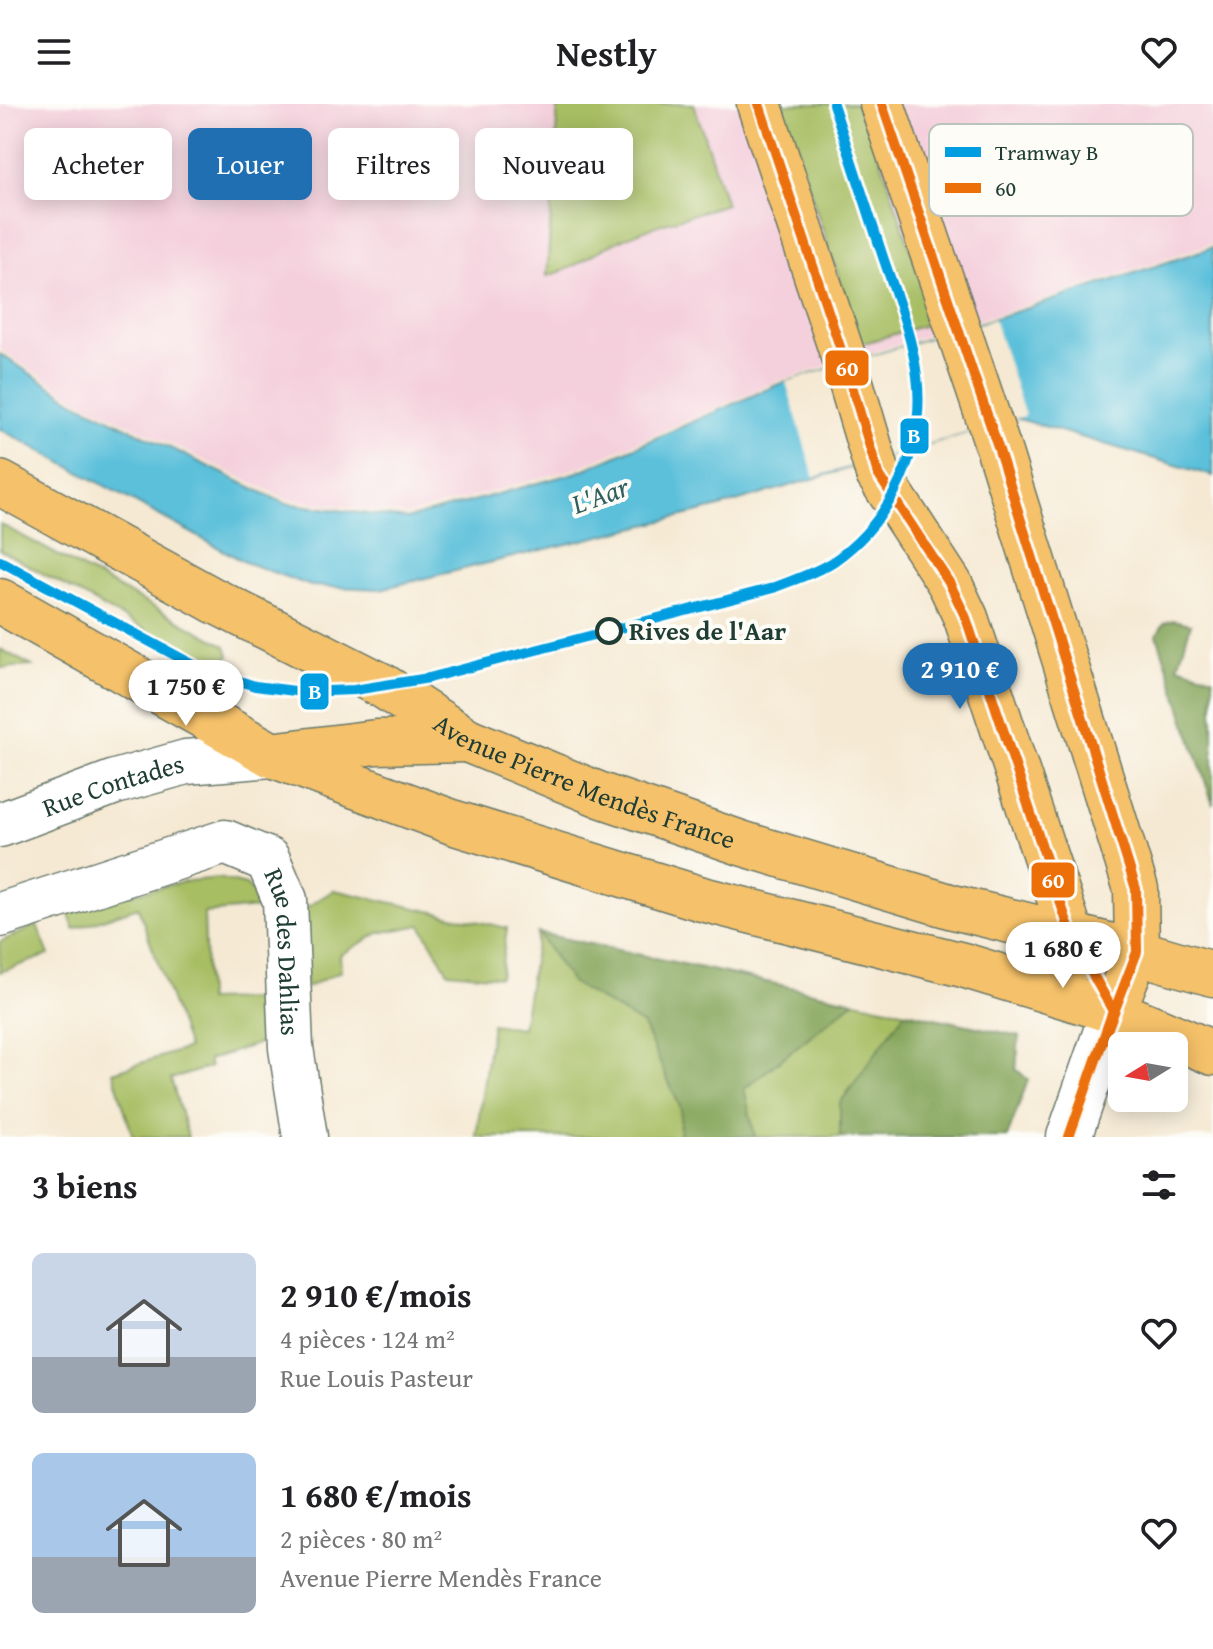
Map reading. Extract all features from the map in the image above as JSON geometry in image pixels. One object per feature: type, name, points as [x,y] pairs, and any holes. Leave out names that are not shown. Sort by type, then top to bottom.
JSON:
[{"type":"main road","points":[[759,104],[844,359],[878,474],[950,584],[966,618],[1072,937],[1113,1011]]},
{"type":"main road","points":[[882,104],[998,447],[1136,889],[1137,952],[1113,1011]]},
{"type":"main road","name":"Avenue Pierre Mendès France","points":[[0,483],[213,600],[383,686],[467,740],[603,796],[730,839],[953,907],[1213,974]]},
{"type":"main road","points":[[0,601],[272,755],[455,823],[687,894],[963,965],[1113,1011],[1213,1053]]},
{"type":"main road","name":"Rue Contades","points":[[272,755],[376,742],[467,740]]},
{"type":"street","name":"Rue Contades","points":[[0,825],[115,782],[186,762],[272,755]]},
{"type":"street","name":"Rue des Dahlias","points":[[0,915],[225,842],[268,860],[285,900],[291,1048],[305,1137]]},
{"type":"street","points":[[1073,1136],[1113,1011]]},
{"type":"shaded area","points":[[0,104],[1213,104],[1213,243],[1043,300],[778,381],[577,468],[407,515],[286,499],[76,399],[0,350]]},
{"type":"green space","points":[[558,104],[694,104],[726,204],[636,233],[572,267],[547,276],[552,200],[633,200],[633,128],[556,128]]},
{"type":"green space","points":[[781,104],[862,104],[935,322],[861,344]]},
{"type":"green space","points":[[0,524],[226,646],[229,655],[225,664],[213,664],[169,643],[0,550]]},
{"type":"green space","points":[[1173,620],[1191,624],[1178,666],[1213,677],[1213,805],[1157,635],[1164,623]]},
{"type":"green space","points":[[0,649],[32,666],[0,668]]},
{"type":"green space","points":[[218,878],[246,885],[269,907],[204,913],[207,1000],[249,999],[273,1005],[275,1038],[208,1060],[210,1067],[171,1079],[188,1137],[133,1137],[113,1072],[188,1048],[138,907],[74,929],[68,912],[84,904],[189,881]]},
{"type":"green space","points":[[334,890],[507,928],[500,977],[448,972],[421,925],[379,933],[340,955],[341,971],[306,988],[304,909]]},
{"type":"green space","points":[[37,925],[49,955],[0,972],[0,942]]},
{"type":"green space","points":[[538,933],[1019,1036],[1016,1069],[1028,1080],[1007,1137],[476,1137],[492,1024],[522,1028]]},
{"type":"green space","points":[[538,933],[854,1001],[744,1089],[755,1137],[679,1137],[681,1109],[643,1025],[571,982]]},
{"type":"green space","points":[[905,1012],[1019,1036],[1016,1069],[1028,1080],[1007,1137],[840,1137],[840,1103]]},
{"type":"water","name":"L'Aar","points":[[1213,247],[1213,476],[1016,418],[716,508],[380,589],[311,586],[245,562],[0,429],[0,354],[75,402],[284,503],[407,519],[578,472],[779,384],[1044,303]]},
{"type":"pier","points":[[994,319],[1025,416],[814,477],[786,382]]},
{"type":"tram line","name":"B","points":[[0,561],[199,668],[255,686],[303,692],[354,690],[429,678],[773,588],[827,565],[855,544],[873,525],[901,480],[916,429],[918,402],[915,361],[908,332],[833,104]]},
{"type":"transit line","name":"60","points":[[759,104],[844,359],[878,474],[950,584],[966,618],[1072,937],[1113,1011],[1069,1137]]},
{"type":"transit line","name":"60","points":[[882,104],[998,447],[1136,889],[1137,952],[1104,1038]]},
{"type":"place","name":"Rives de l'Aar","points":[[609,631]]}]
